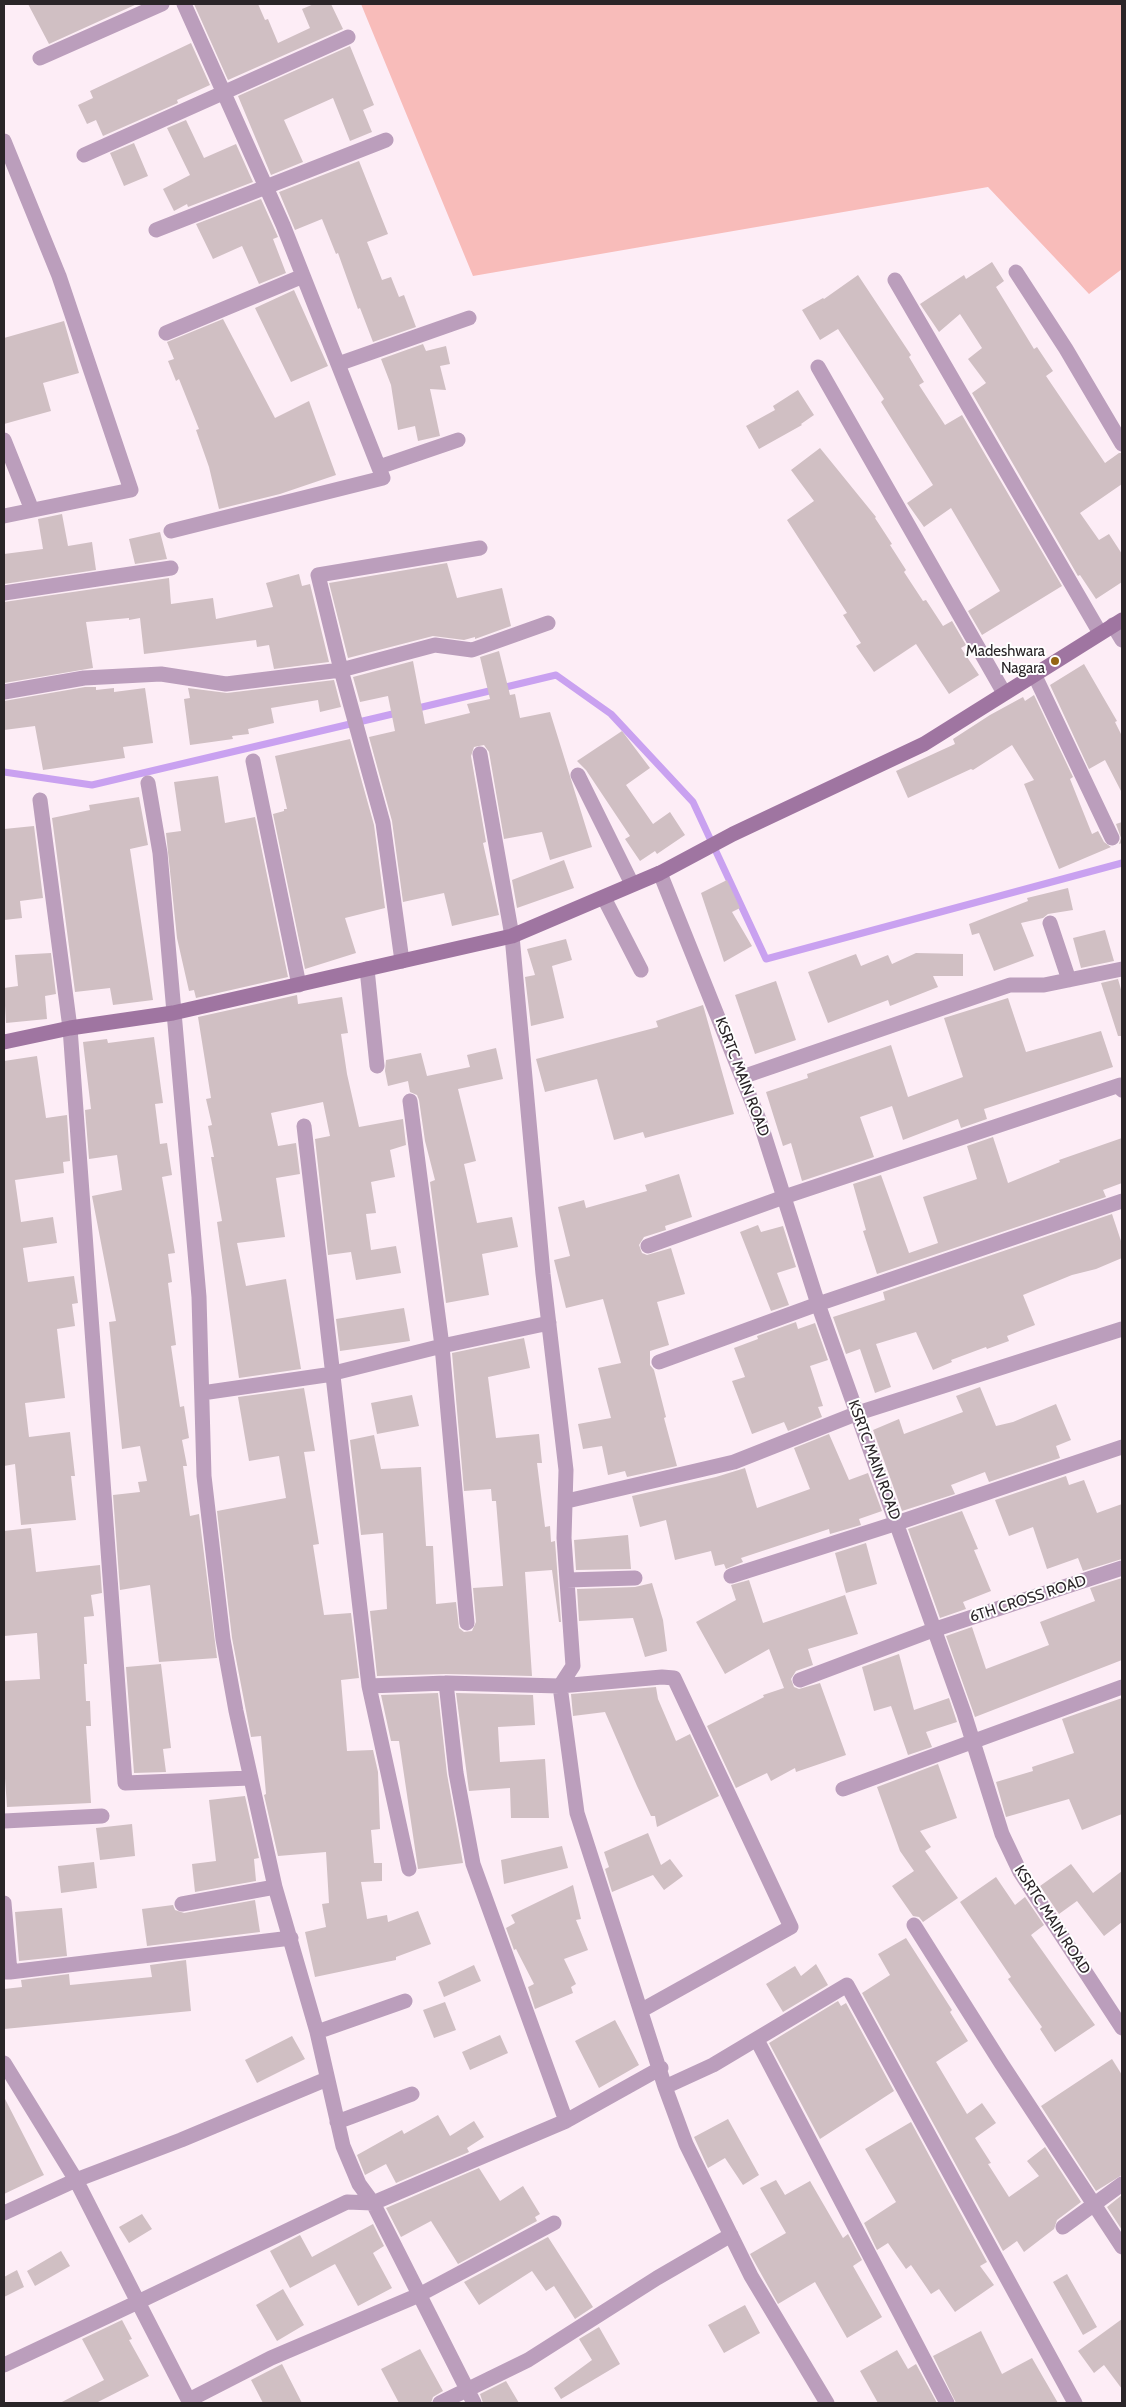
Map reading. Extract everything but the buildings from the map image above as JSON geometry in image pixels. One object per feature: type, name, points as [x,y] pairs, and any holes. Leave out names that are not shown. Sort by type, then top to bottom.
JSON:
[{"type":"street","points":[[40,58],[162,4]]},
{"type":"street","points":[[171,531],[382,478],[266,187],[184,4]]},
{"type":"street","points":[[84,155],[348,37]]},
{"type":"street","points":[[156,230],[386,140]]},
{"type":"street","points":[[4,141],[59,276],[132,490],[4,516]]},
{"type":"street","points":[[1016,272],[1066,350],[1122,444]]},
{"type":"street","points":[[166,333],[303,276]]},
{"type":"street","points":[[895,280],[1122,640]]},
{"type":"street","points":[[338,364],[469,318]]},
{"type":"street","points":[[818,367],[1004,693]]},
{"type":"street","points":[[4,440],[32,510]]},
{"type":"street","points":[[379,467],[458,440]]},
{"type":"street","points":[[402,961],[383,823],[341,670],[318,575],[480,548]]},
{"type":"street","points":[[4,593],[170,568]]},
{"type":"street","points":[[4,692],[84,678],[161,674],[226,684],[341,670],[435,646],[472,650],[548,623]]},
{"type":"street","points":[[4,1042],[70,1028],[173,1013],[512,936],[604,898],[632,884],[660,874],[734,834],[924,744],[1112,626]]},
{"type":"street","points":[[1034,674],[1112,838]]},
{"type":"street","points":[[480,754],[512,936],[549,1323],[566,1470],[567,1501],[564,1538],[573,1666],[560,1686],[577,1813],[665,2086],[686,2144],[751,2276],[827,2403]]},
{"type":"street","points":[[252,761],[299,984]]},
{"type":"street","points":[[578,775],[632,884]]},
{"type":"street","points":[[148,783],[160,853],[199,1297],[204,1476],[223,1640],[250,1778],[275,1887],[317,2032],[337,2122],[351,2166],[359,2184],[373,2203],[474,2403]]},
{"type":"street","points":[[40,800],[70,1028],[125,1783],[250,1778]]},
{"type":"street","name":"KSRTC MAIN ROAD","points":[[660,874],[760,1122],[818,1304],[972,1740],[1002,1834],[1020,1872],[1122,2028]]},
{"type":"street","points":[[604,898],[641,970]]},
{"type":"street","points":[[1050,922],[1069,980]]},
{"type":"street","points":[[367,969],[377,1066]]},
{"type":"street","points":[[742,1076],[1010,985],[1044,985],[1122,969]]},
{"type":"street","points":[[648,1246],[784,1197],[1120,1085],[1122,1090]]},
{"type":"street","points":[[410,1102],[442,1346],[467,1623]]},
{"type":"street","points":[[304,1126],[369,1686],[409,1869]]},
{"type":"street","points":[[659,1362],[818,1304],[1122,1201]]},
{"type":"street","points":[[202,1393],[334,1373],[442,1346],[549,1323]]},
{"type":"street","points":[[567,1501],[734,1462],[858,1413],[1122,1329]]},
{"type":"street","points":[[731,1576],[897,1524],[1122,1448]]},
{"type":"street","name":"6TH CROSS ROAD","points":[[800,1680],[933,1630],[1122,1568]]},
{"type":"street","points":[[567,1580],[635,1578]]},
{"type":"street","points":[[369,1686],[446,1684],[560,1686],[662,1677],[674,1678],[791,1927],[642,2010]]},
{"type":"street","points":[[446,1684],[456,1773],[473,1864],[566,2122]]},
{"type":"street","points":[[843,1789],[972,1740],[1122,1687]]},
{"type":"street","points":[[4,1821],[102,1816]]},
{"type":"street","points":[[182,1904],[275,1887]]},
{"type":"street","points":[[4,1903],[7,1972],[291,1938]]},
{"type":"street","points":[[914,1925],[985,2040],[1122,2246]]},
{"type":"street","points":[[665,2086],[713,2065],[847,1985],[1075,2403]]},
{"type":"street","points":[[317,2032],[405,2001]]},
{"type":"street","points":[[756,2040],[947,2403]]},
{"type":"street","points":[[4,2063],[76,2180],[189,2402],[271,2358],[419,2295],[554,2223]]},
{"type":"street","points":[[4,2365],[347,2202],[373,2203],[566,2122],[660,2068]]},
{"type":"street","points":[[4,2213],[76,2180],[181,2140],[326,2078]]},
{"type":"street","points":[[337,2122],[412,2094]]},
{"type":"street","points":[[1063,2227],[1122,2184]]},
{"type":"street","points":[[440,2403],[528,2360],[657,2278],[731,2235]]},
{"type":"shaded area","points":[[361,4],[1122,4],[1122,269],[1089,294],[988,187],[473,276]]},
{"type":"waterway","points":[[414,709],[556,675],[611,714],[693,802],[766,959],[1122,863]]},
{"type":"waterway","points":[[4,772],[92,785],[401,712]]},
{"type":"place","name":"Madeshwara Nagara","points":[[1055,661]]}]
